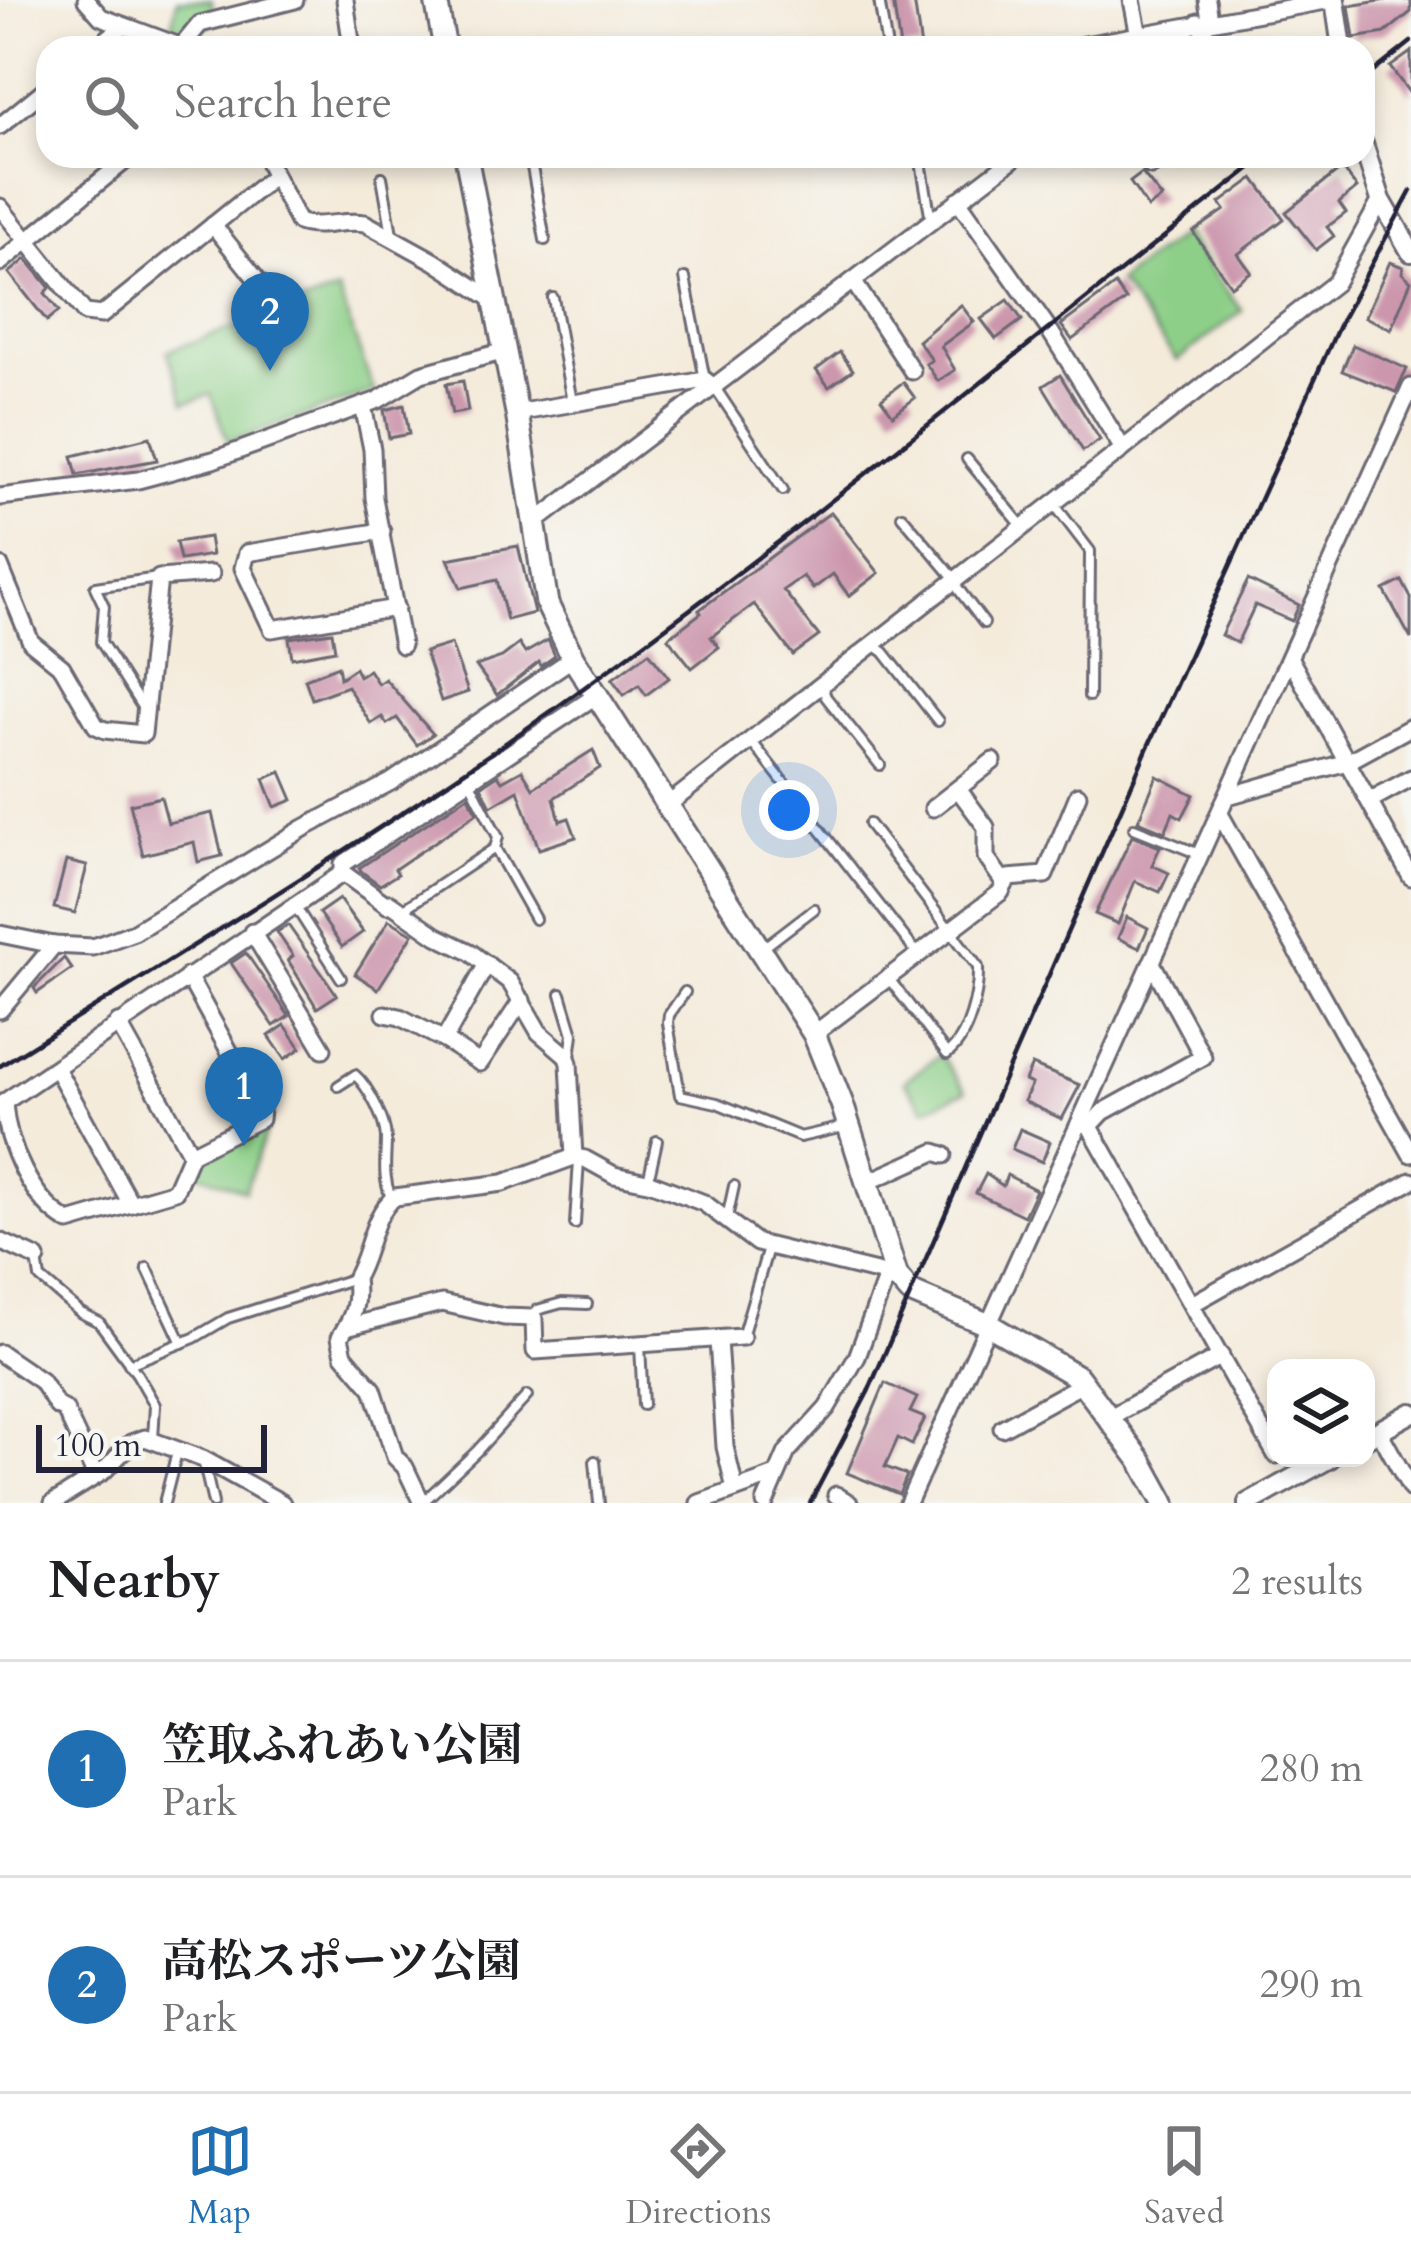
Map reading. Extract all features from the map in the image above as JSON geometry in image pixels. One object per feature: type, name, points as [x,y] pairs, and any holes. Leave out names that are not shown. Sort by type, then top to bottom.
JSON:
[{"type":"main road","points":[[436,0],[443,36]]},
{"type":"main road","points":[[468,168],[517,413],[547,604],[573,658],[814,1034],[897,1276],[910,1292],[989,1325],[1084,1382],[1141,1461],[1164,1503]]},
{"type":"street","points":[[86,0],[101,16],[152,36]]},
{"type":"street","points":[[191,36],[200,24],[295,0]]},
{"type":"street","points":[[345,0],[350,36]]},
{"type":"street","points":[[1132,0],[1138,36],[1339,0],[1341,36]]},
{"type":"street","points":[[1207,0],[1204,21],[1210,36]]},
{"type":"street","points":[[1178,36],[1204,21]]},
{"type":"street","points":[[111,36],[123,26]]},
{"type":"street","points":[[0,126],[36,97]]},
{"type":"street","points":[[0,263],[116,168]]},
{"type":"street","points":[[270,168],[294,217],[304,225],[365,223],[495,302]]},
{"type":"street","points":[[533,524],[710,384],[1001,168]]},
{"type":"street","points":[[1371,168],[1382,200],[1411,252]]},
{"type":"street","points":[[0,207],[85,313],[101,315],[274,176]]},
{"type":"street","points":[[958,200],[1048,328],[1123,448]]},
{"type":"street","points":[[669,804],[1335,283],[1382,200]]},
{"type":"street","points":[[213,225],[282,310]]},
{"type":"street","points":[[853,281],[913,371]]},
{"type":"street","points":[[0,497],[138,480],[213,460],[363,406],[421,374],[505,351]]},
{"type":"street","points":[[517,413],[710,384]]},
{"type":"street","points":[[908,1503],[1087,1121],[1152,963],[1411,387]]},
{"type":"street","points":[[363,406],[402,644]]},
{"type":"street","points":[[382,532],[247,553],[243,568],[272,629],[396,608]]},
{"type":"street","points":[[0,566],[31,642],[62,667],[97,726],[143,734],[159,578],[211,574]]},
{"type":"street","points":[[0,934],[54,945],[93,946],[134,932],[391,782],[573,658]]},
{"type":"street","points":[[1290,659],[1411,877]]},
{"type":"street","points":[[343,873],[344,864],[598,695]]},
{"type":"street","points":[[1228,796],[1347,762],[1411,727]]},
{"type":"street","points":[[933,808],[993,761]]},
{"type":"street","points":[[1369,801],[1411,778]]},
{"type":"street","points":[[958,789],[986,826],[986,857],[1005,884]]},
{"type":"street","points":[[814,1034],[1000,892],[1008,878],[1043,882],[1078,795]]},
{"type":"street","points":[[1220,814],[1411,1154]]},
{"type":"street","points":[[188,976],[261,1109],[260,1119],[191,1154],[176,1191],[69,1222],[26,1175],[2,1104],[118,1023],[252,932],[343,873]]},
{"type":"street","points":[[343,873],[510,982],[539,1032],[566,1055],[577,1158]]},
{"type":"street","points":[[252,932],[323,1049]]},
{"type":"street","points":[[0,1010],[54,945]]},
{"type":"street","points":[[1087,1121],[1203,1057],[1152,963]]},
{"type":"street","points":[[444,1040],[487,964]]},
{"type":"street","points":[[385,1014],[400,1017],[480,1063],[522,1000]]},
{"type":"street","points":[[118,1023],[191,1154]]},
{"type":"street","points":[[56,1068],[130,1204]]},
{"type":"street","points":[[1087,1121],[1267,1438]]},
{"type":"street","points":[[868,1182],[935,1153],[944,1155]]},
{"type":"street","points":[[422,1503],[395,1457],[374,1389],[344,1355],[340,1337],[358,1301],[355,1278],[366,1260],[381,1212],[392,1199],[503,1183],[577,1158],[614,1175],[704,1203],[757,1243],[897,1276]]},
{"type":"street","points":[[1192,1304],[1411,1181]]},
{"type":"street","points":[[0,1240],[37,1258]]},
{"type":"street","points":[[765,1503],[787,1452],[827,1408],[857,1357],[884,1284],[897,1276]]},
{"type":"street","points":[[346,1327],[442,1303],[504,1317],[534,1318],[536,1351],[742,1337]]},
{"type":"street","points":[[718,1340],[725,1447],[735,1489]]},
{"type":"street","points":[[0,1353],[41,1382],[65,1410],[96,1476]]},
{"type":"street","points":[[1110,1418],[1221,1355]]},
{"type":"street","points":[[1001,1428],[1084,1382]]},
{"type":"street","points":[[1375,1432],[1411,1413]]},
{"type":"street","points":[[1375,1438],[1411,1489]]},
{"type":"street","points":[[53,1503],[96,1476],[130,1443],[153,1439],[202,1459],[281,1503]]},
{"type":"street","points":[[1283,1467],[1290,1480]]},
{"type":"street","points":[[1248,1503],[1314,1467]]},
{"type":"street","points":[[699,1503],[776,1475]]},
{"type":"lane","points":[[880,0],[885,36]]},
{"type":"lane","points":[[532,168],[545,240]]},
{"type":"lane","points":[[922,168],[932,221]]},
{"type":"lane","points":[[382,177],[391,239]]},
{"type":"lane","points":[[685,278],[710,384],[783,490]]},
{"type":"lane","points":[[553,298],[573,404]]},
{"type":"lane","points":[[967,459],[1023,527]]},
{"type":"lane","points":[[1053,503],[1090,551],[1090,696]]},
{"type":"lane","points":[[902,516],[985,622]]},
{"type":"lane","points":[[145,713],[101,643],[104,606],[95,587],[159,578]]},
{"type":"lane","points":[[873,645],[884,652],[938,721]]},
{"type":"lane","points":[[822,685],[826,697],[880,765]]},
{"type":"lane","points":[[751,740],[916,952]]},
{"type":"lane","points":[[401,910],[495,848],[498,837],[470,782]]},
{"type":"lane","points":[[869,824],[978,967],[978,986],[958,1046],[947,1054],[888,978]]},
{"type":"lane","points":[[1134,828],[1200,855]]},
{"type":"lane","points":[[495,848],[535,919]]},
{"type":"lane","points":[[294,905],[341,978]]},
{"type":"lane","points":[[761,950],[814,909]]},
{"type":"lane","points":[[685,992],[668,1024],[680,1095],[717,1103],[800,1137],[849,1126]]},
{"type":"lane","points":[[561,994],[573,1034],[569,1063]]},
{"type":"lane","points":[[338,1086],[356,1075],[363,1082],[384,1128],[382,1165],[392,1199]]},
{"type":"lane","points":[[647,1182],[657,1141]]},
{"type":"lane","points":[[575,1224],[577,1158]]},
{"type":"lane","points":[[727,1218],[734,1186]]},
{"type":"lane","points":[[742,1337],[768,1246]]},
{"type":"lane","points":[[37,1258],[40,1278],[99,1322],[129,1364],[155,1405],[153,1439]]},
{"type":"lane","points":[[147,1268],[182,1343]]},
{"type":"lane","points":[[129,1364],[228,1318],[355,1278]]},
{"type":"lane","points":[[534,1318],[537,1310],[562,1303],[586,1304]]},
{"type":"lane","points":[[640,1343],[643,1405]]},
{"type":"lane","points":[[422,1503],[526,1396]]},
{"type":"lane","points":[[164,1503],[177,1450]]},
{"type":"lane","points":[[202,1459],[213,1503]]},
{"type":"lane","points":[[595,1461],[599,1503]]},
{"type":"green space","points":[[177,0],[211,0],[216,20],[195,36],[169,36]]},
{"type":"green space","points":[[1183,233],[1242,311],[1177,361],[1118,282]]},
{"type":"green space","points":[[338,291],[374,391],[228,442],[211,394],[185,403],[167,351]]},
{"type":"green space","points":[[940,1055],[966,1091],[925,1109],[904,1081]]},
{"type":"green space","points":[[269,1124],[245,1191],[193,1171],[197,1160]]},
{"type":"building","points":[[893,0],[914,0],[919,36],[898,36]]},
{"type":"building","points":[[1411,0],[1411,12],[1385,33],[1354,36],[1349,6]]},
{"type":"building","points":[[1411,52],[1411,95],[1390,67]]},
{"type":"building","points":[[1342,168],[1357,188],[1339,203],[1346,213],[1327,227],[1334,236],[1316,250],[1286,212]]},
{"type":"building","points":[[1142,173],[1162,198],[1148,208],[1130,182]]},
{"type":"building","points":[[1254,178],[1284,219],[1238,254],[1251,272],[1231,286],[1193,232],[1225,210],[1220,203]]},
{"type":"building","points":[[26,259],[50,288],[45,293],[59,311],[47,321],[9,273]]},
{"type":"building","points":[[1390,262],[1403,267],[1402,273],[1411,281],[1391,329],[1365,317]]},
{"type":"building","points":[[1115,285],[1126,300],[1072,340],[1061,325]]},
{"type":"building","points":[[1008,300],[1022,320],[996,339],[981,319]]},
{"type":"building","points":[[961,305],[974,322],[941,346],[955,370],[938,381],[926,364],[932,360],[918,341]]},
{"type":"building","points":[[1353,345],[1407,369],[1396,392],[1342,371]]},
{"type":"building","points":[[840,352],[853,370],[829,387],[816,370]]},
{"type":"building","points":[[1060,375],[1100,440],[1083,451],[1043,386]]},
{"type":"building","points":[[463,381],[468,411],[452,414],[446,384]]},
{"type":"building","points":[[903,382],[915,398],[893,415],[881,399]]},
{"type":"building","points":[[404,405],[409,434],[389,438],[384,410]]},
{"type":"building","points":[[150,437],[157,460],[77,475],[72,456]]},
{"type":"building","points":[[831,512],[879,573],[849,596],[833,574],[813,589],[803,576],[783,590],[819,636],[793,655],[754,604],[711,637],[719,647],[692,668],[668,638]]},
{"type":"building","points":[[209,537],[212,555],[180,560],[176,542]]},
{"type":"building","points":[[518,546],[534,613],[507,620],[497,580],[461,588],[448,559]]},
{"type":"building","points":[[1248,580],[1299,605],[1292,621],[1255,605],[1237,643],[1221,635]]},
{"type":"building","points":[[1402,581],[1411,598],[1411,639],[1384,590]]},
{"type":"building","points":[[332,632],[335,650],[292,658],[289,638]]},
{"type":"building","points":[[548,640],[555,656],[541,666],[539,662],[497,695],[476,666],[502,657],[519,644],[525,653]]},
{"type":"building","points":[[451,644],[468,692],[441,701],[425,652]]},
{"type":"building","points":[[649,652],[669,678],[646,695],[639,685],[624,695],[612,679]]},
{"type":"building","points":[[338,666],[340,678],[355,668],[359,676],[369,670],[378,684],[385,679],[433,734],[417,745],[397,718],[387,724],[382,717],[371,724],[347,686],[312,699],[305,679]]},
{"type":"building","points":[[593,750],[600,768],[554,798],[560,821],[569,818],[576,837],[539,849],[518,790],[491,806],[481,786],[498,775],[502,781],[522,770],[533,788]]},
{"type":"building","points":[[281,772],[293,800],[275,807],[264,779]]},
{"type":"building","points":[[1157,776],[1194,795],[1182,818],[1173,813],[1165,832],[1138,821]]},
{"type":"building","points":[[468,796],[477,813],[395,869],[398,874],[380,885],[359,868]]},
{"type":"building","points":[[161,797],[168,823],[212,813],[222,856],[198,862],[194,842],[143,855],[130,804]]},
{"type":"building","points":[[1132,836],[1160,847],[1152,865],[1169,873],[1160,892],[1135,881],[1118,924],[1095,914]]},
{"type":"building","points":[[66,861],[87,866],[75,913],[54,908]]},
{"type":"building","points":[[339,899],[363,932],[342,947],[319,913]]},
{"type":"building","points":[[1127,917],[1148,928],[1139,948],[1118,938]]},
{"type":"building","points":[[389,920],[413,934],[378,989],[355,974]]},
{"type":"building","points":[[288,925],[337,995],[317,1008],[277,932]]},
{"type":"building","points":[[246,953],[289,1016],[274,1026],[231,963]]},
{"type":"building","points":[[64,958],[72,969],[37,993],[34,988]]},
{"type":"building","points":[[285,1025],[301,1048],[285,1059],[269,1036]]},
{"type":"building","points":[[1032,1065],[1080,1085],[1062,1119],[1024,1101],[1032,1084],[1025,1081]]},
{"type":"building","points":[[1020,1129],[1050,1142],[1042,1162],[1012,1149]]},
{"type":"building","points":[[986,1174],[1003,1186],[1007,1175],[1036,1190],[1024,1216],[976,1193]]},
{"type":"building","points":[[885,1383],[917,1398],[910,1412],[925,1418],[912,1445],[898,1438],[885,1467],[907,1475],[899,1494],[847,1473]]},
{"type":"railway","points":[[1375,70],[1411,42]]},
{"type":"railway","points":[[0,1066],[351,846],[557,707],[826,505],[1251,168]]},
{"type":"railway","points":[[810,1503],[868,1392],[1147,749],[1342,319],[1411,191]]},
{"type":"place","name":"高松スポーツ公園","points":[[270,371]]},
{"type":"place","name":"笠取ふれあい公園","points":[[244,1146]]}]
